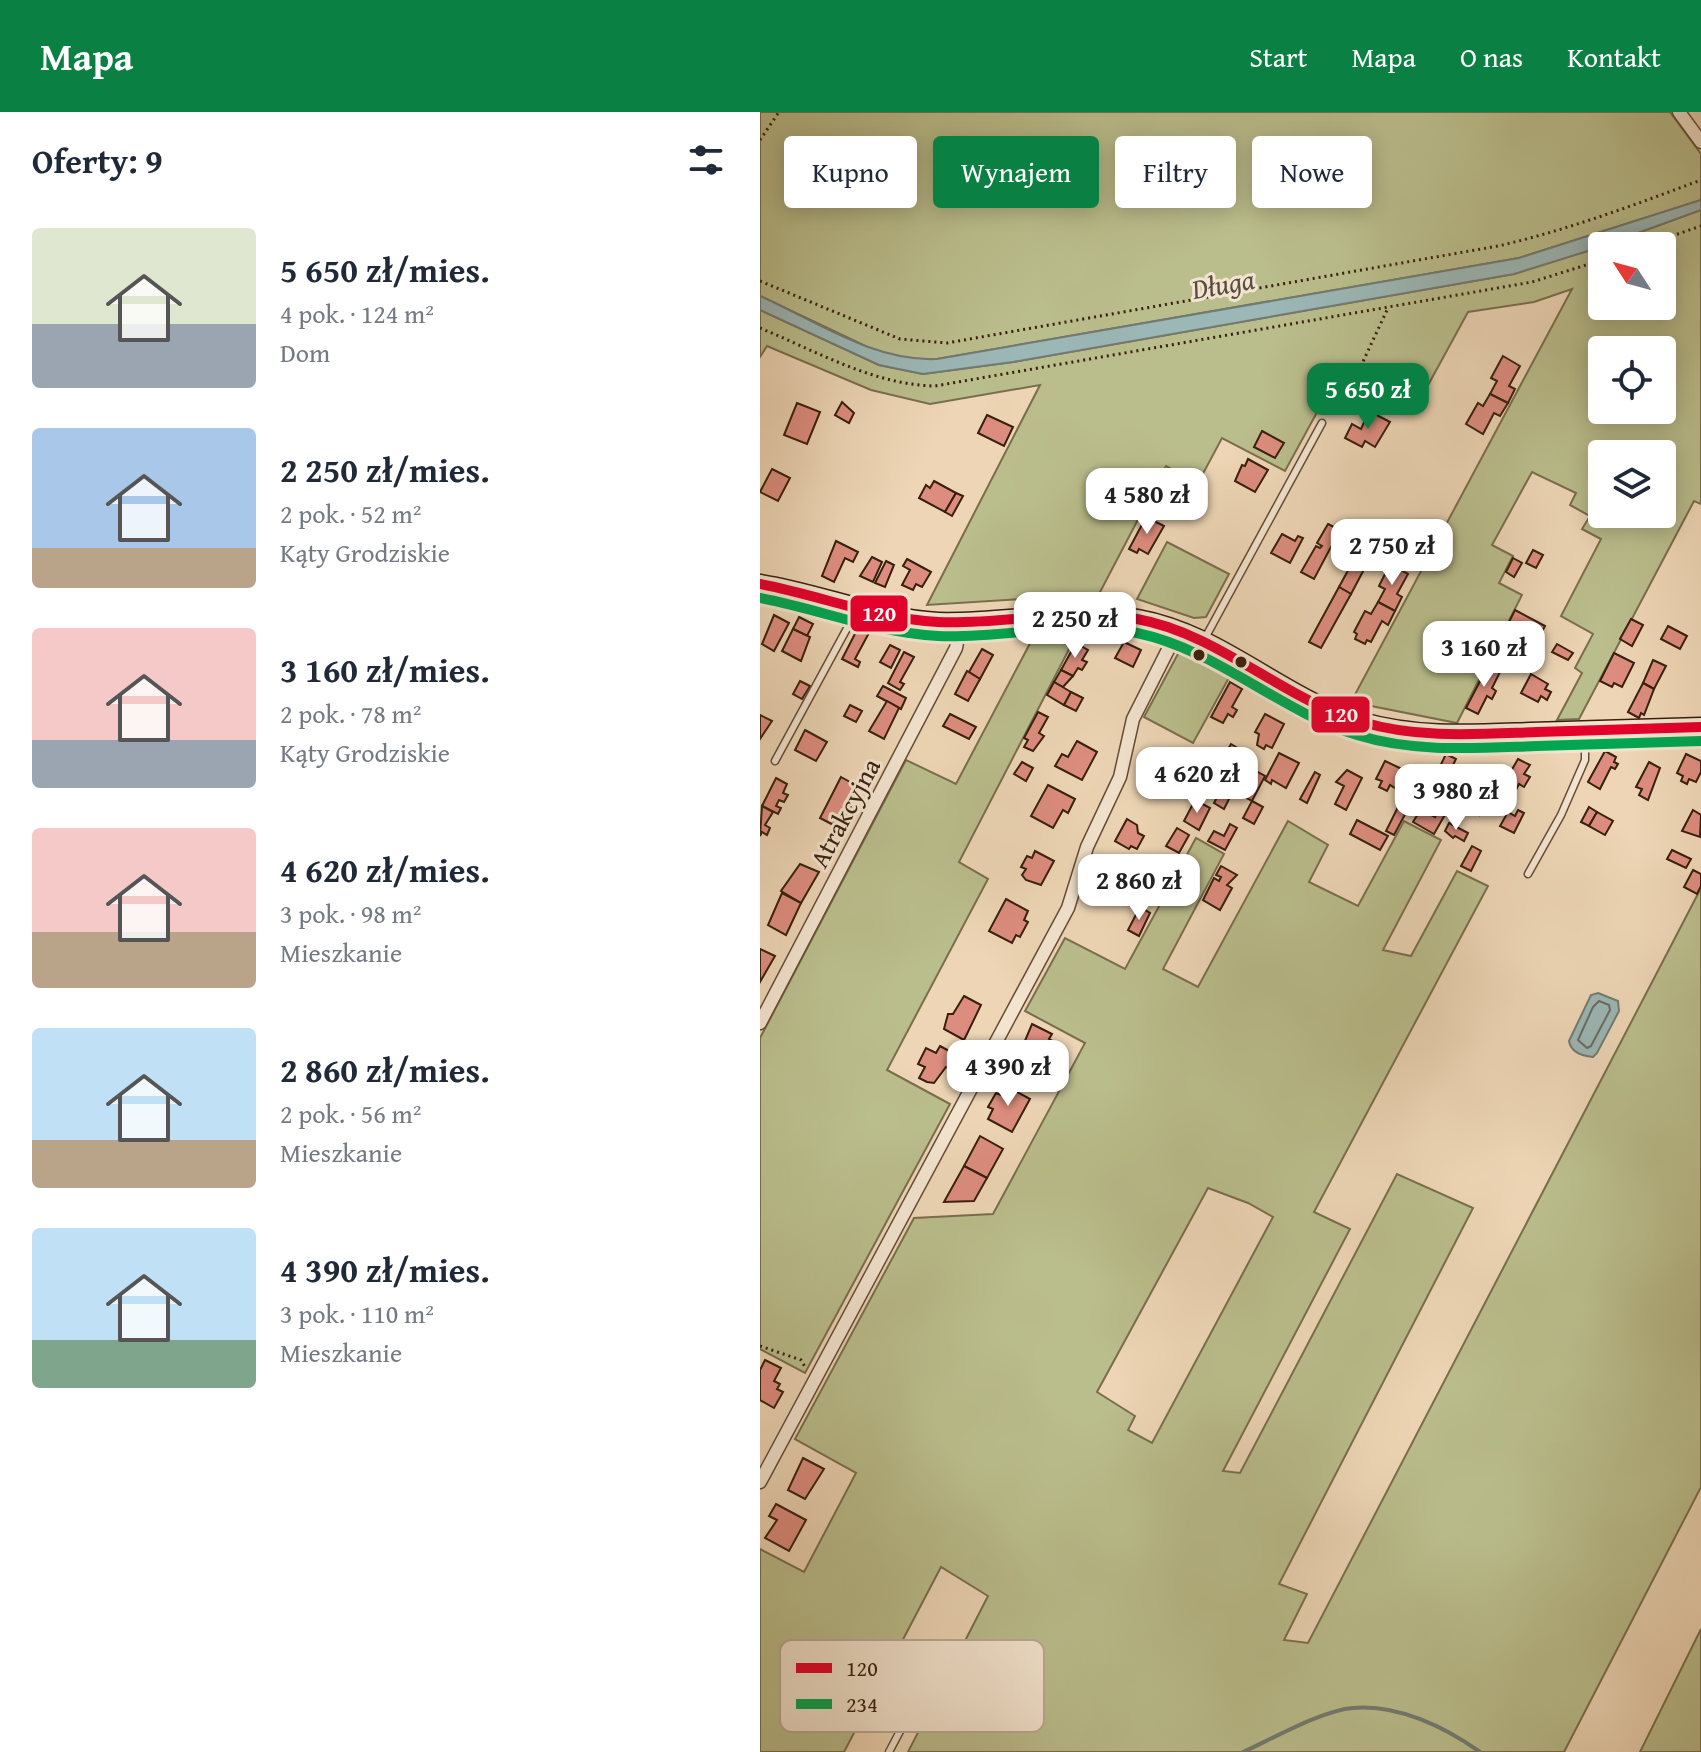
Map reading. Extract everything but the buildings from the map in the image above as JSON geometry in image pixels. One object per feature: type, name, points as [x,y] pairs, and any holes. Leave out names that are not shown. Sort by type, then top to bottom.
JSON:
[{"type":"street","points":[[1679,112],[1701,142]]},
{"type":"street","points":[[760,584],[799,590],[858,607],[923,620],[1096,614],[1139,619],[1204,640],[1299,695],[1363,722],[1440,735],[1701,727]]},
{"type":"street","name":"Atrakcyjna","points":[[760,1023],[956,648],[961,621]]},
{"type":"street","points":[[760,1482],[1068,908],[1087,847],[1120,777],[1128,735],[1138,706],[1178,630]]},
{"type":"lane","points":[[1204,640],[1322,423]]},
{"type":"lane","points":[[775,761],[858,607]]},
{"type":"lane","points":[[1528,874],[1561,815],[1585,760],[1585,730]]},
{"type":"lane","points":[[889,1752],[900,1732]]},
{"type":"path","points":[[760,140],[779,112]]},
{"type":"path","points":[[760,281],[900,339],[947,343],[1498,246],[1603,216],[1701,180]]},
{"type":"path","points":[[1676,235],[1701,226]]},
{"type":"path","points":[[760,328],[879,378],[906,386],[935,386],[1532,282],[1588,264]]},
{"type":"path","points":[[1353,383],[1388,308]]},
{"type":"path","points":[[760,1346],[801,1360],[814,1382]]},
{"type":"green space","points":[[760,112],[1670,112],[1701,154],[1701,200],[1601,232],[1588,232],[1588,236],[1519,258],[937,359],[907,360],[880,353],[760,296]]},
{"type":"green space","points":[[1701,210],[1701,504],[1694,501],[1579,719],[1557,720],[1582,673],[1575,668],[1593,634],[1561,616],[1601,539],[1582,529],[1588,519],[1588,528],[1676,528],[1676,440],[1588,440],[1588,515],[1570,505],[1576,493],[1532,472],[1492,545],[1513,556],[1499,583],[1522,595],[1457,723],[1351,702],[1572,289],[1534,302],[1468,312],[1414,411],[1350,376],[1331,410],[1321,405],[1285,471],[1222,438],[1198,483],[1166,466],[1099,594],[927,605],[1040,385],[930,404],[871,390],[767,346],[760,357],[760,310],[879,365],[923,374],[1013,362],[1514,274],[1588,250],[1588,320],[1676,320],[1676,232],[1640,232]]},
{"type":"green space","points":[[1167,542],[1229,574],[1206,617],[1194,618],[1137,599]]},
{"type":"green space","points":[[1080,628],[959,862],[988,879],[887,1070],[950,1104],[805,1373],[760,1349],[760,1038],[906,760],[956,784],[1036,632]]},
{"type":"green space","points":[[1179,652],[1231,674],[1193,743],[1144,717]]},
{"type":"green space","points":[[1288,821],[1328,845],[1309,882],[1358,906],[1404,821],[1441,840],[1383,950],[1411,956],[1457,871],[1488,886],[1314,1212],[1350,1229],[1223,1471],[1240,1473],[1397,1174],[1473,1208],[1279,1584],[1307,1594],[1284,1640],[1308,1643],[1701,888],[1701,1487],[1564,1752],[908,1752],[918,1732],[1044,1732],[1044,1640],[965,1640],[988,1596],[941,1567],[903,1640],[780,1640],[780,1732],[854,1732],[844,1752],[760,1752],[760,1549],[804,1572],[856,1473],[795,1439],[914,1218],[993,1214],[1085,1043],[1025,1011],[1065,938],[1125,969],[1196,838],[1224,854],[1163,969],[1198,987]],"holes":[[[1208,1188],[1248,1203],[1273,1217],[1152,1443],[1128,1430],[1135,1416],[1097,1392]]]},
{"type":"green space","points":[[1701,1629],[1701,1752],[1640,1752]]},
{"type":"water","points":[[1701,200],[1701,210],[1640,232],[1601,232]]},
{"type":"water","points":[[1588,236],[1588,251],[1514,274],[1013,362],[923,374],[879,365],[760,310],[760,296],[868,347],[914,358],[937,359],[1519,258]]},
{"type":"water","points":[[1598,993],[1618,1001],[1619,1011],[1597,1053],[1593,1057],[1585,1056],[1572,1048],[1569,1041],[1591,995]]},
{"type":"waterway","points":[[1243,1752],[1327,1714],[1353,1708],[1387,1710],[1420,1719],[1480,1752]]},
{"type":"transit line","name":"120","points":[[760,584],[915,620],[963,622],[1062,615],[1137,619],[1196,638],[1333,712],[1405,731],[1471,734],[1701,727]]},
{"type":"transit line","name":"234","points":[[760,598],[915,634],[963,636],[1088,628],[1137,633],[1195,653],[1328,724],[1357,735],[1401,745],[1469,748],[1701,741]]},
{"type":"water label","name":"Długa","points":[[1223,284]]}]
